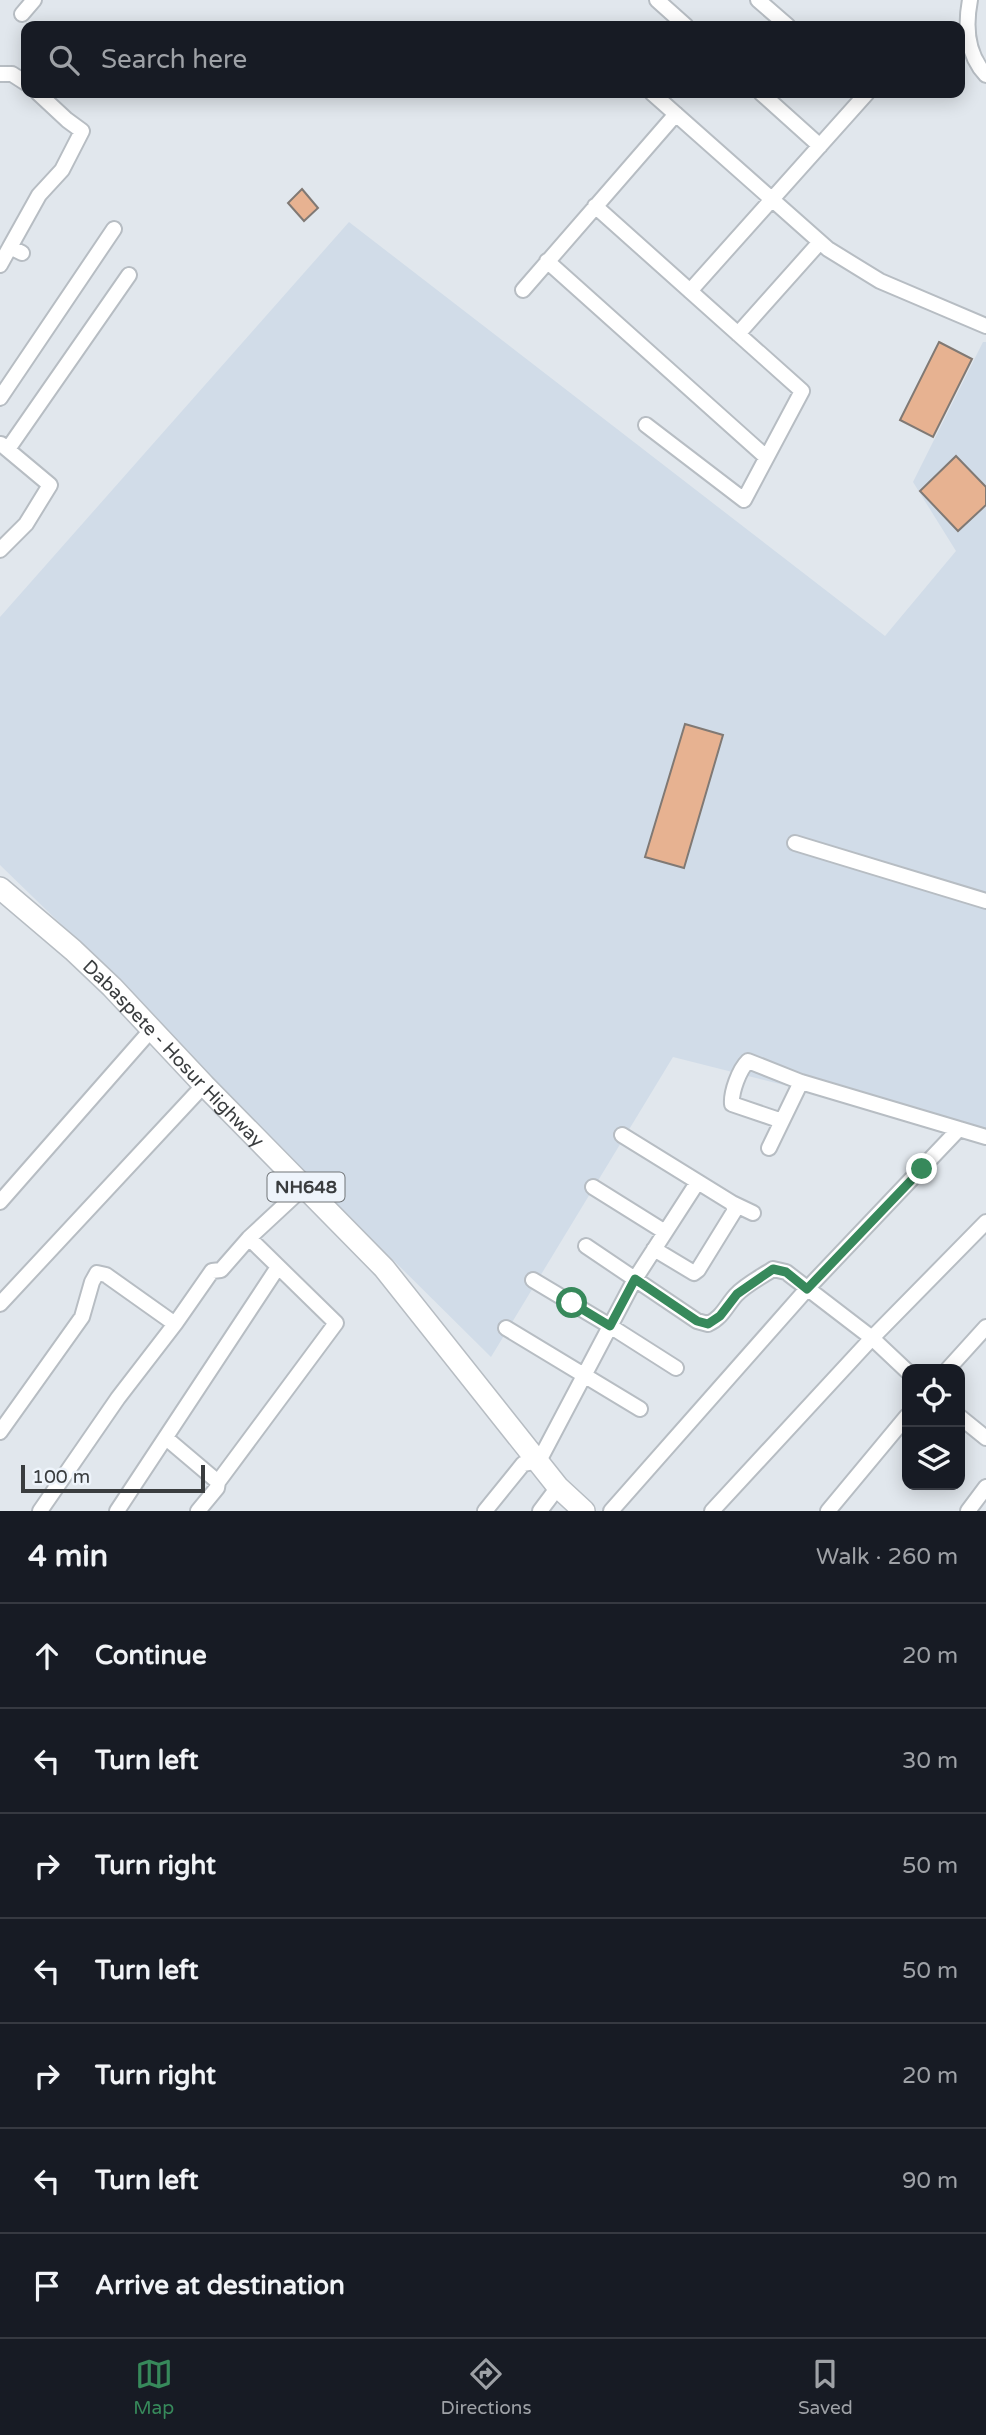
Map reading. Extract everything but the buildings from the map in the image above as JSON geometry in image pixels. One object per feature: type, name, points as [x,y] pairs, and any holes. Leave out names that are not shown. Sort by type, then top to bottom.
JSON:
[{"type":"highway","name":"Dabaspete - Hosur Highway","points":[[0,888],[112,987],[384,1268],[558,1487],[584,1511]]},
{"type":"street","points":[[22,14],[34,0]]},
{"type":"street","points":[[657,0],[680,21]]},
{"type":"street","points":[[758,0],[782,21]]},
{"type":"street","points":[[970,0],[967,20],[973,60],[986,75]]},
{"type":"street","points":[[0,74],[12,74],[21,80]]},
{"type":"street","points":[[0,265],[16,250],[39,195],[62,170],[82,131],[43,98]]},
{"type":"street","points":[[658,98],[820,242],[880,281],[986,326]]},
{"type":"street","points":[[767,98],[820,146]]},
{"type":"street","points":[[690,291],[862,98]]},
{"type":"street","points":[[523,290],[676,114]]},
{"type":"street","points":[[596,206],[802,391],[744,500],[646,425]]},
{"type":"street","points":[[0,398],[114,229]]},
{"type":"street","points":[[738,334],[820,242]]},
{"type":"street","points":[[547,261],[766,457]]},
{"type":"street","points":[[0,550],[26,524],[50,485],[4,446],[129,275]]},
{"type":"street","points":[[795,843],[986,901]]},
{"type":"street","points":[[0,1202],[152,1029]]},
{"type":"street","points":[[782,1121],[732,1104],[731,1098],[743,1066],[748,1061],[801,1082],[986,1137]]},
{"type":"street","points":[[769,1147],[801,1082]]},
{"type":"street","points":[[0,1304],[204,1084]]},
{"type":"street","points":[[611,1511],[807,1289],[960,1129]]},
{"type":"street","points":[[622,1135],[697,1183],[753,1213]]},
{"type":"street","points":[[485,1511],[523,1464],[539,1461],[635,1279],[697,1183]]},
{"type":"street","points":[[40,1511],[118,1398],[212,1271],[221,1270],[249,1238],[305,1186]]},
{"type":"street","points":[[593,1187],[665,1232]]},
{"type":"street","points":[[654,1249],[694,1273],[735,1210],[732,1203]]},
{"type":"street","points":[[712,1511],[872,1338],[986,1222]]},
{"type":"street","points":[[198,1511],[336,1323],[249,1238]]},
{"type":"street","points":[[586,1247],[697,1321],[708,1324],[720,1316],[737,1294],[773,1269],[786,1272],[872,1338],[902,1366]]},
{"type":"street","points":[[117,1511],[278,1267]]},
{"type":"street","points":[[0,1432],[82,1317],[97,1273],[106,1275],[175,1324]]},
{"type":"street","points":[[533,1280],[676,1368]]},
{"type":"street","points":[[506,1328],[640,1409]]},
{"type":"street","points":[[953,1364],[986,1328]]},
{"type":"street","points":[[965,1421],[986,1438]]},
{"type":"street","points":[[828,1511],[902,1422]]},
{"type":"street","points":[[166,1438],[218,1482]]},
{"type":"street","points":[[540,1511],[558,1487]]},
{"type":"street","points":[[968,1511],[986,1487]]},
{"type":"shaded area","points":[[349,222],[885,636],[956,551],[913,482],[983,342],[986,342],[986,1136],[673,1057],[491,1357],[181,1050],[134,995],[0,865],[0,617]]},
{"type":"route","points":[[572,1303],[610,1326],[635,1279],[697,1321],[708,1324],[720,1316],[737,1294],[773,1269],[786,1272],[807,1289],[922,1169]]}]
